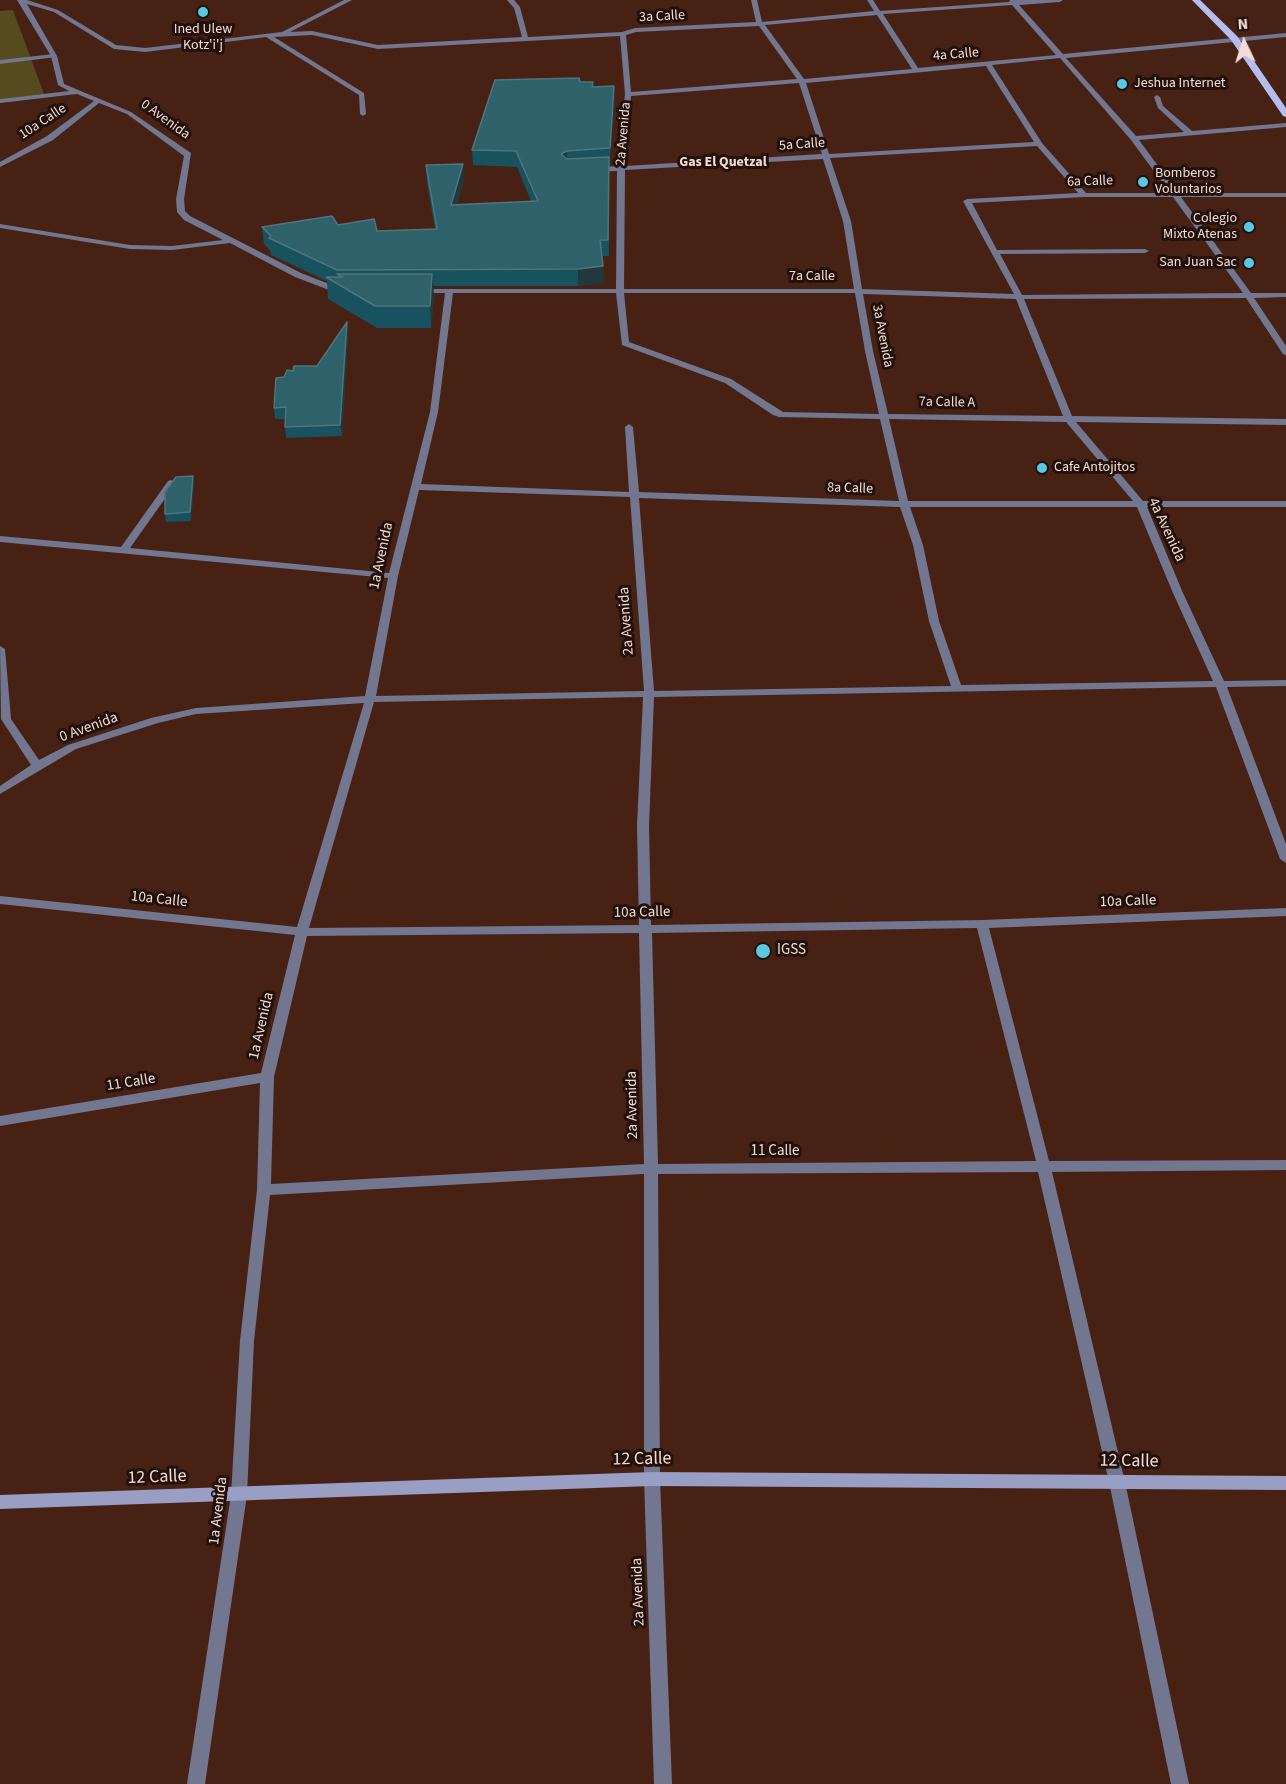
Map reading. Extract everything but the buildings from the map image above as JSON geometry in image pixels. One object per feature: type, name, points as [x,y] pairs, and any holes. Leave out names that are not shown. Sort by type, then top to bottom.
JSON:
[{"type":"main road","points":[[1196,0],[1234,38],[1286,114]]},
{"type":"street","name":"3a Calle","points":[[21,0],[56,11],[114,47],[129,50],[173,48],[281,34],[324,34],[378,46],[623,34],[635,30],[747,25],[759,22],[1060,0]]},
{"type":"street","name":"0 Avenida","points":[[21,0],[54,56],[61,85],[129,112],[188,156],[180,199],[181,212],[187,218],[298,275],[337,291],[348,291]]},
{"type":"street","points":[[281,34],[349,0]]},
{"type":"street","points":[[510,0],[517,7],[525,38]]},
{"type":"street","name":"3a Avenida","points":[[754,0],[759,22],[802,81],[818,137],[847,220],[884,416],[904,504],[918,545],[934,621],[957,689]]},
{"type":"street","points":[[870,0],[916,70]]},
{"type":"street","points":[[1013,2],[1134,138],[1248,294],[1286,352]]},
{"type":"street","name":"2a Avenida","points":[[623,34],[628,94],[621,169],[620,290],[625,343]]},
{"type":"street","points":[[267,35],[362,94],[363,114]]},
{"type":"street","name":"4a Calle","points":[[628,94],[802,81],[1234,38],[1286,35]]},
{"type":"street","points":[[0,63],[54,56]]},
{"type":"street","points":[[988,64],[1039,144],[1084,195]]},
{"type":"street","points":[[0,101],[78,92]]},
{"type":"street","points":[[1157,97],[1160,107],[1191,134]]},
{"type":"street","name":"10a Calle","points":[[0,165],[50,138],[99,100]]},
{"type":"street","points":[[1134,138],[1286,125]]},
{"type":"street","name":"5a Calle","points":[[578,171],[1039,144]]},
{"type":"street","name":"6a Calle","points":[[967,201],[1084,195],[1286,195]]},
{"type":"street","name":"4a Avenida","points":[[967,201],[1019,297],[1069,418],[1141,505],[1220,684],[1286,859]]},
{"type":"street","points":[[0,226],[110,245],[141,248],[172,248],[232,241]]},
{"type":"street","points":[[994,252],[1145,251]]},
{"type":"street","name":"7a Calle","points":[[405,291],[860,291],[1019,297],[1286,295]]},
{"type":"street","name":"1a Avenida","points":[[196,1784],[239,1495],[247,1341],[264,1190],[267,1077],[302,932],[370,699],[393,576],[434,412],[449,291]]},
{"type":"street","name":"7a Calle A","points":[[625,343],[728,381],[776,413],[1286,422]]},
{"type":"street","name":"2a Avenida","points":[[629,427],[649,693],[643,826],[651,1169],[652,1479],[663,1784]]},
{"type":"street","points":[[124,550],[171,483]]},
{"type":"street","name":"8a Calle","points":[[414,487],[904,504],[1286,504]]},
{"type":"street","points":[[0,539],[393,576]]},
{"type":"street","points":[[0,650],[6,719],[37,766]]},
{"type":"street","name":"0 Avenida","points":[[0,791],[37,766],[72,747],[155,720],[196,711],[370,699],[1286,683]]},
{"type":"street","name":"10a Calle","points":[[0,900],[302,932],[982,924],[1286,912]]},
{"type":"street","points":[[982,924],[1044,1167],[1117,1482],[1180,1784]]},
{"type":"street","name":"11 Calle","points":[[0,1121],[267,1077]]},
{"type":"street","name":"11 Calle","points":[[264,1190],[651,1169],[1286,1165]]},
{"type":"street","name":"12 Calle","points":[[0,1502],[652,1479],[1286,1483]]},
{"type":"shaded area","points":[[13,10],[44,94],[0,99],[0,11]]},
{"type":"place","name":"Ined Ulew Kotz'i'j","points":[[203,12]]},
{"type":"place","name":"Jeshua Internet","points":[[1122,84]]},
{"type":"place","name":"Bomberos Voluntarios","points":[[1143,182]]},
{"type":"place","name":"Colegio Mixto Atenas","points":[[1249,227]]},
{"type":"place","name":"San Juan Sac","points":[[1249,263]]},
{"type":"place","name":"Cafe Antojitos","points":[[1042,468]]},
{"type":"place","name":"IGSS","points":[[763,951]]},
{"type":"district","name":"Gas El Quetzal","points":[[723,163]]}]
